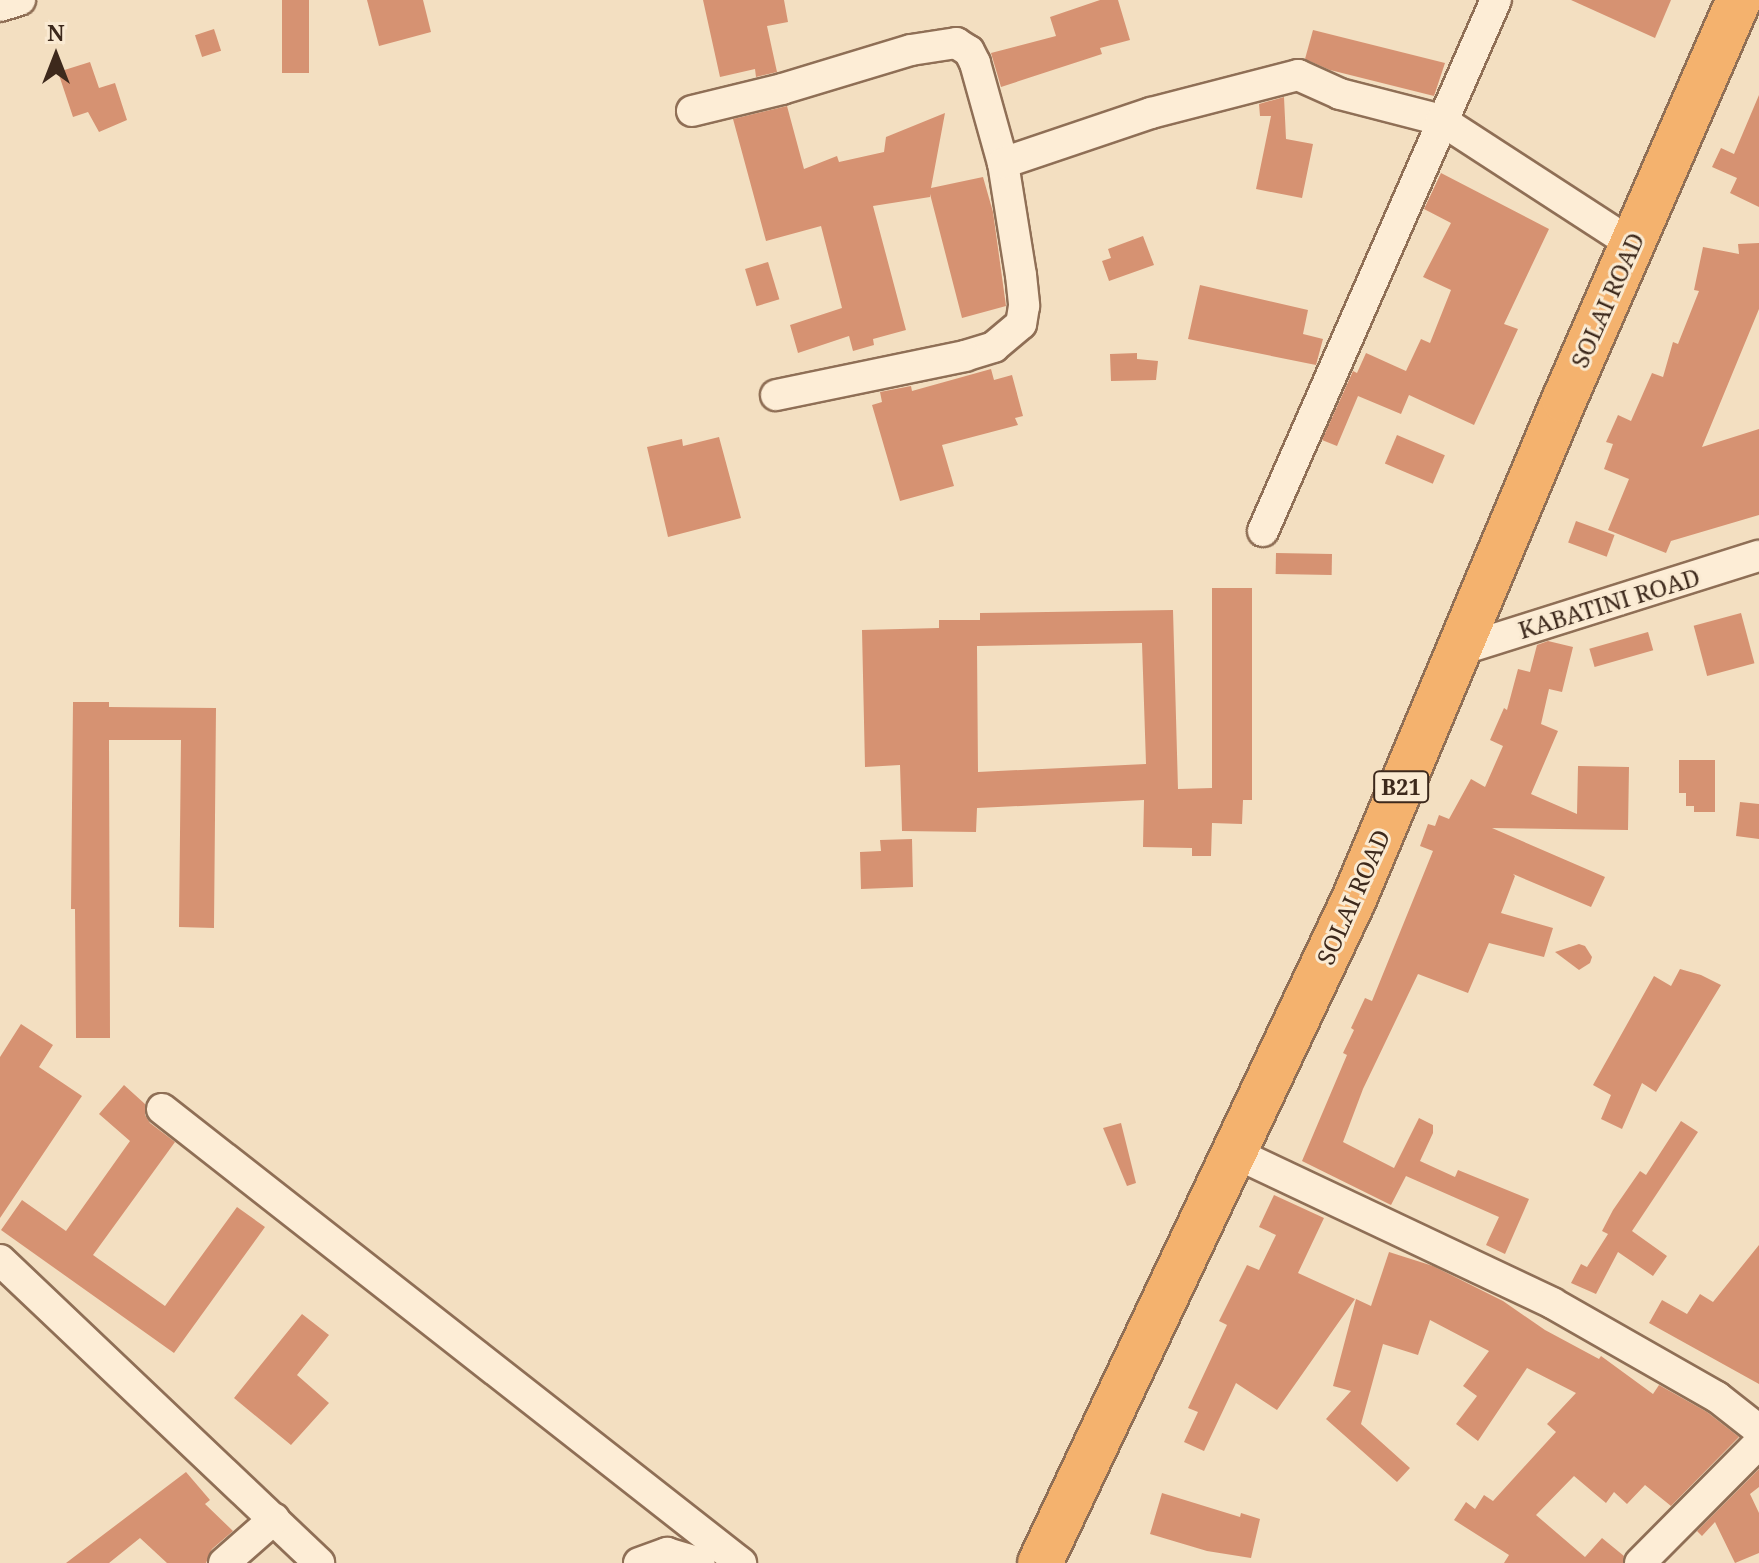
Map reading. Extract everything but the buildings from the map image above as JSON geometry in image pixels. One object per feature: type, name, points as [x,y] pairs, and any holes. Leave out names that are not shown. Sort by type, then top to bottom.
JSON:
[{"type":"highway","name":"SOLAI ROAD","points":[[1040,1563],[1354,899],[1739,0]]},
{"type":"street","points":[[0,6],[20,0]]},
{"type":"street","points":[[1263,531],[1496,0]]},
{"type":"street","points":[[692,111],[782,89],[911,50],[956,43],[969,51],[975,63],[1003,163],[1024,306],[1021,324],[994,347],[943,362],[776,395]]},
{"type":"street","points":[[1003,163],[1151,113],[1298,75],[1340,94],[1441,120],[1632,244]]},
{"type":"street","name":"KABATINI ROAD","points":[[1460,650],[1759,556]]},
{"type":"street","points":[[162,1109],[741,1563]]},
{"type":"street","points":[[1235,1153],[1552,1303],[1717,1397],[1759,1430]]},
{"type":"street","points":[[0,1260],[319,1563]]},
{"type":"street","points":[[1640,1563],[1759,1443]]},
{"type":"street","points":[[224,1563],[274,1519]]},
{"type":"street","points":[[639,1563],[667,1553],[699,1563]]}]
